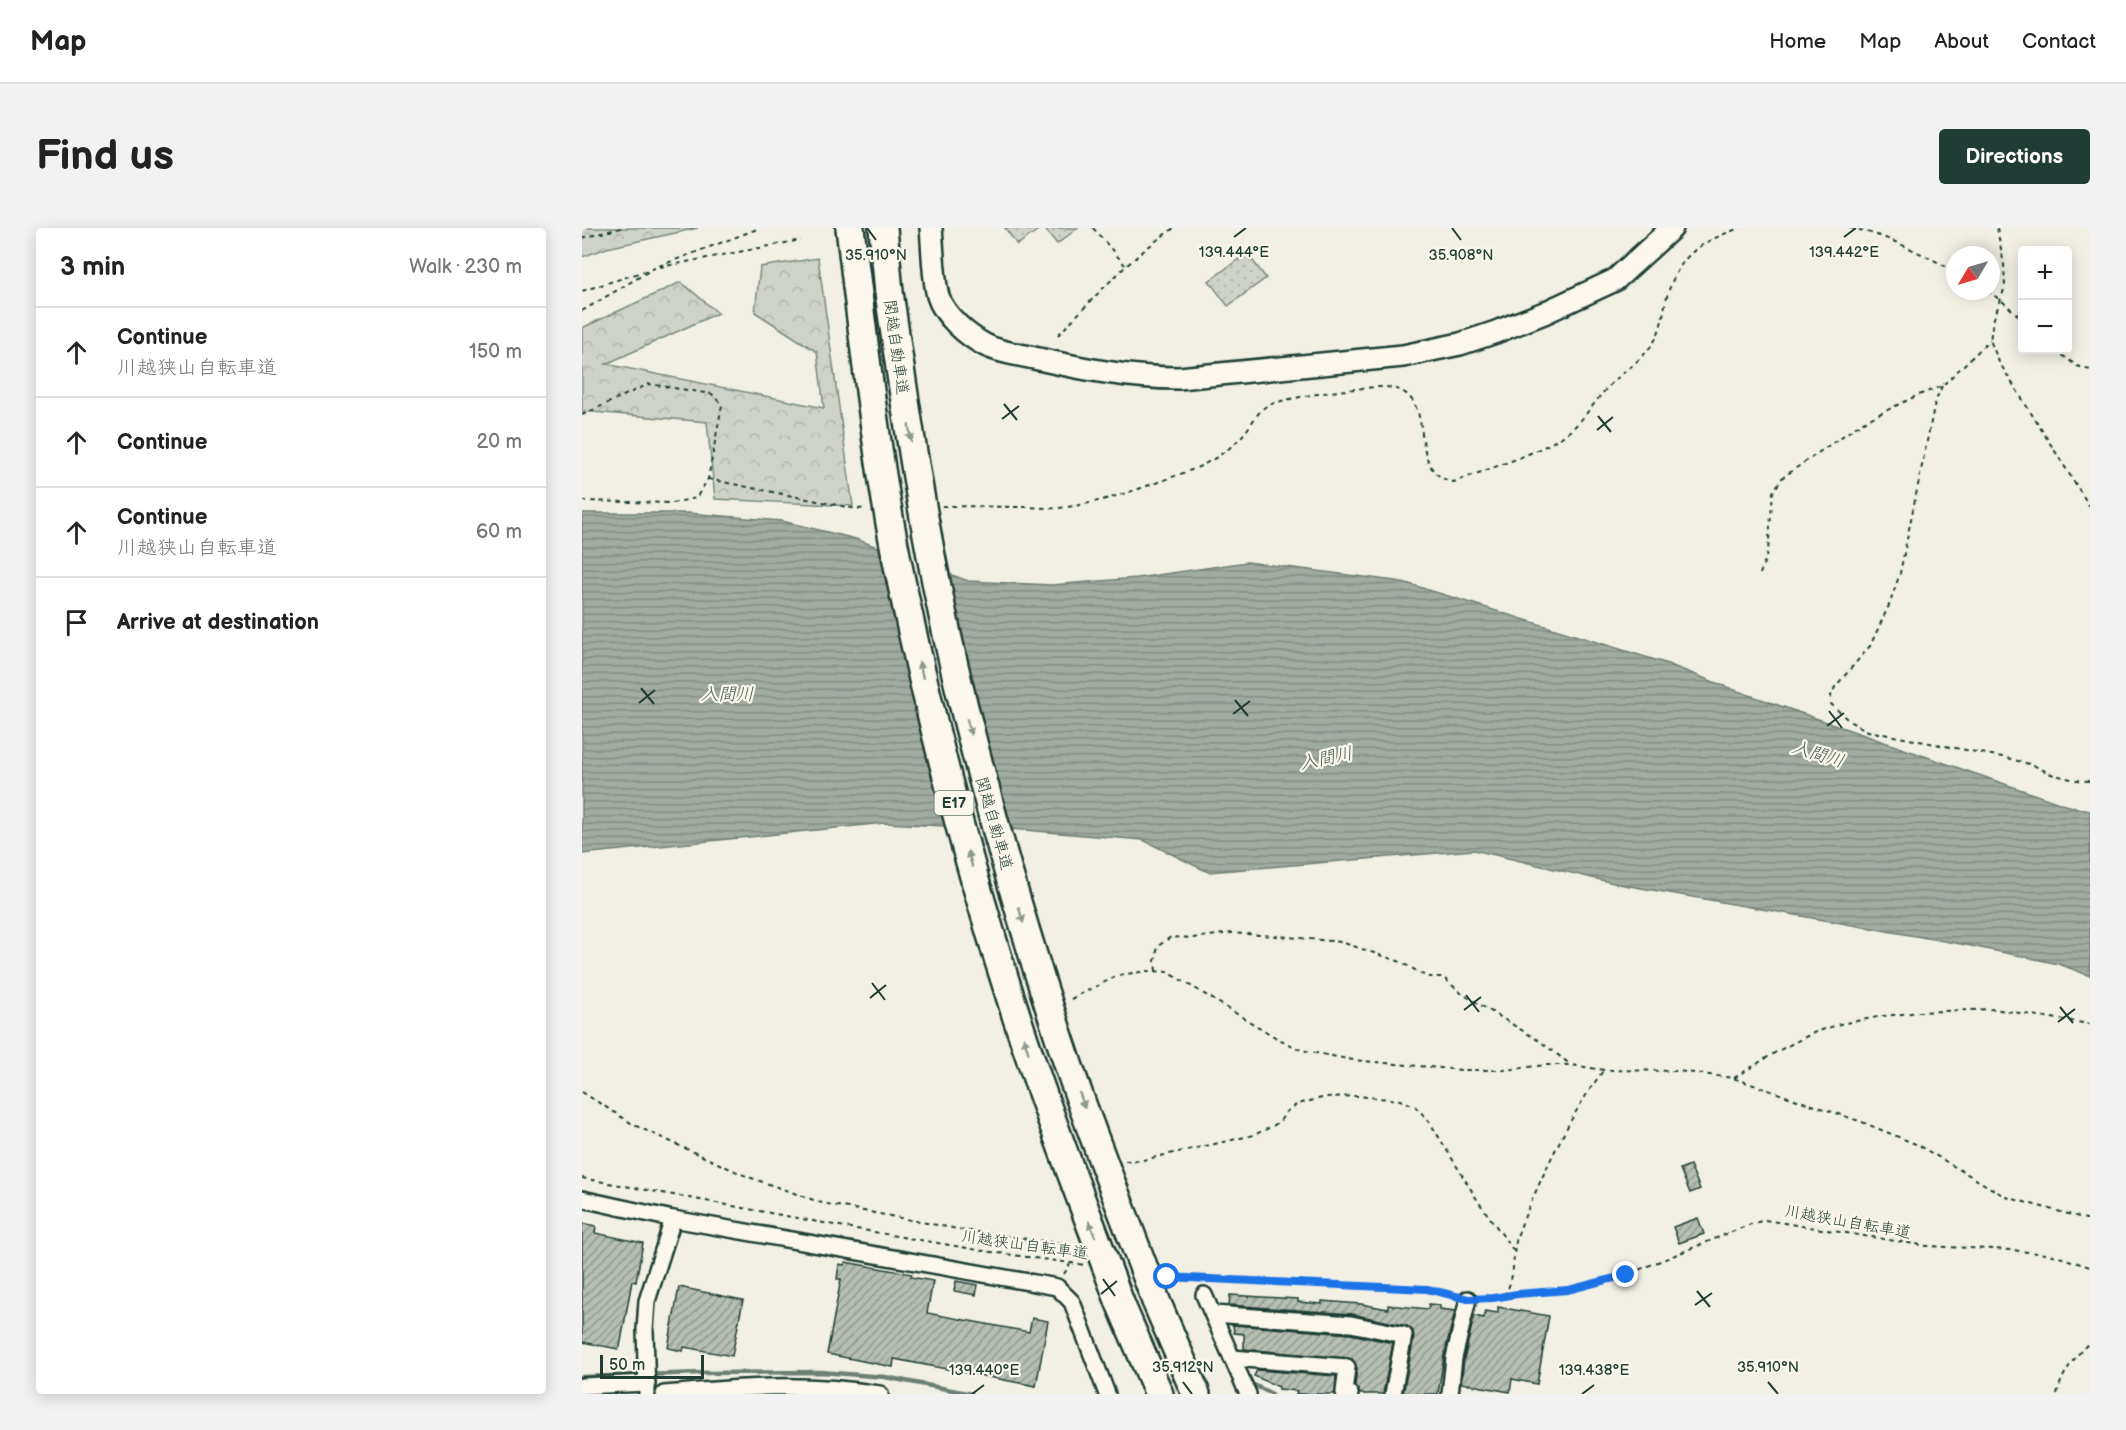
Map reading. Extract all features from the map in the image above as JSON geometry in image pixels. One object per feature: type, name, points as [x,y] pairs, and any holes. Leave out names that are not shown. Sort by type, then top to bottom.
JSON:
[{"type":"highway","name":"関越自動車道","points":[[850,228],[883,485],[901,583],[929,707],[958,819],[1035,1074],[1120,1303],[1159,1394]]},
{"type":"highway","name":"関越自動車道","points":[[883,228],[889,292],[918,483],[938,591],[964,709],[1030,944],[1069,1066],[1161,1289],[1196,1394]]},
{"type":"street","points":[[931,228],[938,297],[959,326],[978,340],[1000,351],[1073,368],[1158,378],[1236,373],[1403,356],[1460,344],[1544,313],[1615,280],[1672,228]]},
{"type":"street","points":[[582,1199],[673,1219],[1057,1287],[1072,1302],[1107,1394]]},
{"type":"street","points":[[582,1386],[647,1389],[647,1302],[673,1219]]},
{"type":"street","points":[[1204,1295],[1248,1394]]},
{"type":"street","points":[[1450,1394],[1454,1358],[1468,1299]]},
{"type":"street","points":[[1214,1314],[1351,1324],[1404,1335],[1393,1394]]},
{"type":"street","points":[[1232,1358],[1347,1367],[1344,1392],[1350,1394]]},
{"type":"street","points":[[664,1394],[775,1385],[849,1389],[880,1394]]},
{"type":"path","points":[[582,238],[621,228]]},
{"type":"path","points":[[582,291],[655,268],[760,228]]},
{"type":"path","points":[[1093,228],[1125,266]]},
{"type":"path","points":[[1058,335],[1125,266],[1149,245],[1174,228]]},
{"type":"path","points":[[932,506],[1060,508],[1114,496],[1187,472],[1228,450],[1268,405],[1319,394],[1384,387],[1400,390],[1409,395],[1418,411],[1428,464],[1442,480],[1454,482],[1528,453],[1572,429],[1604,391],[1641,358],[1655,340],[1662,323],[1666,300],[1681,263],[1701,246],[1740,228]]},
{"type":"path","points":[[1850,228],[1900,243],[1946,266]]},
{"type":"path","points":[[1997,228],[2004,266],[2005,287],[1993,321],[1990,340],[1999,362],[2090,507]]},
{"type":"path","points":[[582,311],[655,268],[801,240]]},
{"type":"path","points":[[2001,300],[2018,315]]},
{"type":"path","points":[[1990,340],[1942,386],[1935,402],[1900,573],[1890,603],[1870,646],[1835,687],[1831,696],[1831,704],[1849,721],[1868,731],[2007,758],[2033,765],[2051,774],[2090,782]]},
{"type":"path","points":[[2060,354],[2077,366],[2090,370]]},
{"type":"path","points":[[582,415],[650,384],[712,394],[722,405],[708,479],[696,498],[672,503],[582,501]]},
{"type":"path","points":[[1760,574],[1768,551],[1773,492],[1783,477],[1863,422],[1942,386]]},
{"type":"path","points":[[708,479],[857,509],[868,508]]},
{"type":"path","points":[[1156,971],[1158,946],[1171,937],[1193,938],[1232,933],[1341,942],[1401,962],[1427,977],[1443,977],[1461,993],[1541,1042],[1571,1065]]},
{"type":"path","points":[[1071,999],[1119,975],[1147,971],[1168,972],[1275,1037],[1302,1050],[1353,1060],[1462,1070],[1504,1070],[1546,1065],[1571,1065],[1604,1070],[1678,1071],[1733,1078],[1862,1122],[1918,1145],[2006,1197],[2090,1220]]},
{"type":"path","points":[[1733,1078],[1813,1033],[1840,1024],[1883,1016],[1994,1009],[2090,1024]]},
{"type":"path","points":[[1504,1296],[1511,1286],[1518,1234],[1548,1164],[1570,1120],[1604,1070]]},
{"type":"path","points":[[582,1092],[644,1130],[746,1176],[822,1203],[963,1230],[1064,1244]]},
{"type":"path","points":[[1123,1161],[1143,1160],[1254,1135],[1273,1126],[1286,1112],[1298,1104],[1326,1097],[1357,1096],[1400,1100],[1415,1106],[1429,1121],[1478,1201],[1516,1254]]},
{"type":"path","name":"川越狭山自転車道","points":[[582,1178],[740,1209],[949,1245],[1088,1265]]},
{"type":"path","name":"川越狭山自転車道","points":[[1468,1299],[1568,1290],[1603,1282],[1765,1220],[1927,1246],[2045,1254],[2090,1267]]},
{"type":"path","points":[[1161,1289],[1427,1289],[1468,1299]]},
{"type":"path","points":[[2057,1394],[2063,1377],[2076,1356],[2090,1342]]},
{"type":"green space","points":[[582,228],[698,228],[607,248],[582,257]]},
{"type":"green space","points":[[1005,228],[1041,228],[1017,245]]},
{"type":"green space","points":[[1044,228],[1078,228],[1057,244]]},
{"type":"green space","points":[[1247,253],[1266,278],[1228,306],[1209,281]]},
{"type":"green space","points":[[818,258],[853,506],[715,499],[707,422],[582,411],[582,328],[681,282],[718,313],[606,364],[824,408],[817,352],[755,312],[760,267]]},
{"type":"water","name":"入間川","points":[[582,513],[688,513],[782,521],[856,539],[968,581],[1052,585],[1137,578],[1247,562],[1403,582],[1665,663],[1732,689],[2065,805],[2090,811],[2090,976],[2059,964],[1961,944],[1618,884],[1474,850],[1208,872],[1143,840],[1024,830],[885,823],[582,854]]},
{"type":"pier","points":[[878,544],[950,572],[968,661],[1013,832],[944,829],[902,660]]},
{"type":"building","points":[[1690,1165],[1700,1189],[1690,1193],[1680,1169]]},
{"type":"building","points":[[1698,1218],[1704,1234],[1679,1243],[1673,1227]]},
{"type":"building","points":[[582,1223],[596,1226],[595,1233],[643,1243],[636,1282],[632,1281],[618,1349],[582,1342]]},
{"type":"building","points":[[845,1262],[912,1274],[911,1277],[933,1281],[927,1313],[1029,1332],[1032,1318],[1048,1321],[1036,1386],[894,1359],[893,1367],[827,1354],[841,1279],[837,1279],[839,1264],[845,1265]]},
{"type":"building","points":[[956,1281],[978,1285],[976,1295],[954,1291]]},
{"type":"building","points":[[679,1287],[743,1300],[732,1356],[684,1347],[683,1351],[668,1348]]},
{"type":"building","points":[[1230,1295],[1298,1299],[1298,1302],[1322,1304],[1322,1301],[1361,1304],[1388,1309],[1388,1305],[1428,1309],[1429,1304],[1440,1305],[1440,1309],[1455,1311],[1438,1394],[1403,1394],[1414,1337],[1413,1331],[1407,1326],[1352,1314],[1229,1305]]},
{"type":"building","points":[[1498,1307],[1549,1316],[1537,1384],[1512,1379],[1510,1392],[1461,1383],[1474,1316],[1484,1318],[1485,1311],[1498,1313]]},
{"type":"building","points":[[1233,1325],[1350,1334],[1393,1343],[1383,1394],[1360,1394],[1355,1386],[1357,1368],[1352,1359],[1244,1349],[1244,1334],[1234,1333]]},
{"type":"building","points":[[1257,1370],[1336,1376],[1335,1394],[1296,1394],[1297,1391],[1279,1389],[1254,1376]]},
{"type":"waterway","points":[[582,1377],[821,1372],[885,1377],[972,1394]]},
{"type":"waterway","points":[[1248,1382],[1272,1394]]},
{"type":"route","points":[[1167,1277],[1427,1289],[1468,1299],[1582,1288],[1626,1275]]}]
